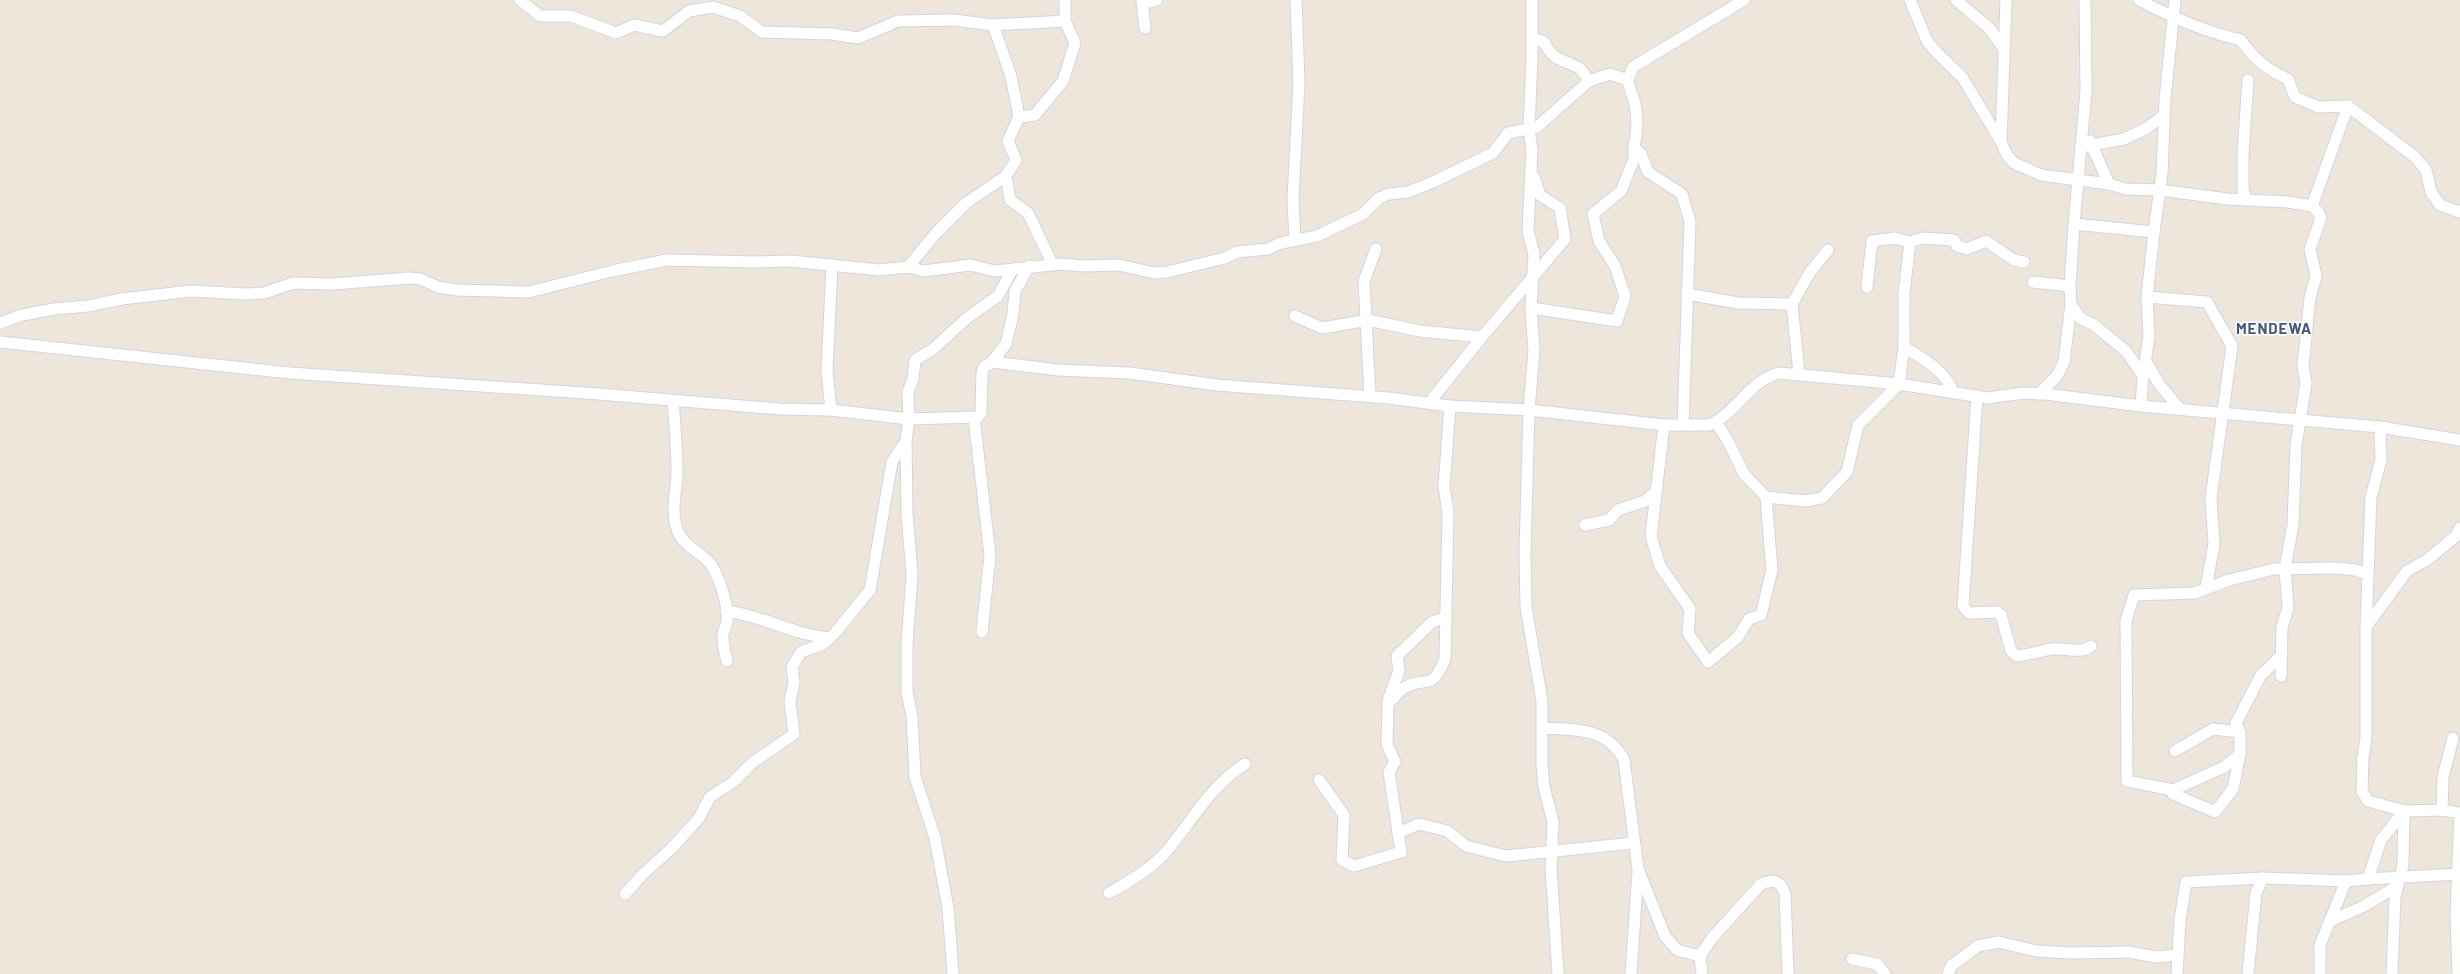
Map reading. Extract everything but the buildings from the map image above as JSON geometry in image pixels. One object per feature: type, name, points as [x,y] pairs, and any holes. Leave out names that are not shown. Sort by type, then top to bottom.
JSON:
[{"type":"street","points":[[520,0],[540,16],[571,16],[616,33],[634,25],[663,31],[689,11],[713,7],[740,16],[762,32],[832,34],[858,38],[898,20],[953,20],[993,24],[1065,21]]},
{"type":"street","points":[[1019,117],[1035,115],[1063,80],[1075,43],[1065,21],[1065,0]]},
{"type":"street","points":[[1145,28],[1142,2],[1157,0]]},
{"type":"street","points":[[1294,240],[1293,199],[1299,84],[1296,0]]},
{"type":"street","points":[[1532,0],[1529,129],[1532,150],[1532,171],[1528,231],[1534,254],[1532,308],[1534,351],[1529,410],[1524,552],[1526,607],[1542,701],[1542,765],[1544,787],[1553,822],[1552,853],[1558,974]]},
{"type":"street","points":[[1532,308],[1617,320],[1625,296],[1615,266],[1599,241],[1593,214],[1621,191],[1634,159],[1637,112],[1630,94],[1628,80],[1633,67],[1744,0]]},
{"type":"street","points":[[1910,0],[1927,41],[1962,77],[2001,142],[2007,156],[2021,168],[2041,175],[2109,184],[2126,189],[2160,190],[2246,200],[2288,202],[2312,206],[2318,212],[2320,218],[2310,249],[2316,276],[2310,298],[2303,366],[2306,383],[2296,446],[2293,525],[2285,568],[2288,608],[2282,628],[2281,676]]},
{"type":"street","points":[[1956,0],[1990,29],[2004,49]]},
{"type":"street","points":[[2001,142],[2006,0]]},
{"type":"street","points":[[2039,394],[2057,376],[2064,362],[2071,304],[2070,286],[2074,224],[2084,130],[2085,0]]},
{"type":"street","points":[[2139,0],[2221,36],[2241,40],[2250,53],[2272,73],[2288,79],[2295,97],[2318,107],[2348,106],[2415,157],[2426,170],[2431,192],[2440,205],[2460,212]]},
{"type":"street","points":[[2141,406],[2148,336],[2147,297],[2160,190],[2164,115],[2175,0]]},
{"type":"street","points":[[908,267],[937,232],[966,203],[1006,176],[1016,160],[1008,141],[1019,117],[1011,76],[993,24]]},
{"type":"street","points":[[1532,38],[1544,42],[1551,55],[1560,61],[1580,68],[1589,81]]},
{"type":"street","points":[[0,323],[28,314],[88,306],[122,298],[191,291],[264,293],[293,283],[332,284],[410,278],[420,279],[438,287],[456,290],[512,293],[529,292],[612,271],[667,260],[756,262],[790,261],[879,270],[908,267],[924,271],[970,265],[995,271],[1048,265],[1119,265],[1154,273],[1167,272],[1225,258],[1237,252],[1268,248],[1294,240],[1317,236],[1363,214],[1379,198],[1390,194],[1408,192],[1456,172],[1493,152],[1508,133],[1529,129],[1547,119],[1589,81],[1610,74],[1628,80]]},
{"type":"street","points":[[2246,200],[2243,189],[2243,154],[2248,80]]},
{"type":"street","points":[[2312,206],[2348,106]]},
{"type":"street","points":[[2081,147],[2093,146],[2124,139],[2147,128],[2164,115]]},
{"type":"street","points":[[2084,130],[2093,146],[2109,184]]},
{"type":"street","points":[[1634,148],[1641,154],[1648,172],[1682,194],[1690,222],[1683,425]]},
{"type":"street","points":[[1429,403],[1482,337],[1533,279],[1565,239],[1560,208],[1540,195],[1532,171]]},
{"type":"street","points":[[1006,176],[1010,200],[1028,213],[1050,259],[1048,265]]},
{"type":"street","points":[[2074,224],[2154,232]]},
{"type":"street","points":[[1867,287],[1872,241],[1895,238],[1910,242],[1923,238],[1954,240],[1957,246],[1967,249],[1986,240],[2014,260],[2024,262]]},
{"type":"street","points":[[1716,422],[1728,441],[1744,474],[1766,497],[1805,502],[1822,498],[1847,472],[1858,425],[1900,384],[1904,347],[1904,293],[1910,242]]},
{"type":"street","points":[[1370,396],[1368,320],[1364,281],[1376,249]]},
{"type":"street","points":[[1799,373],[1792,304],[1810,272],[1828,250]]},
{"type":"street","points":[[831,410],[827,371],[832,265]]},
{"type":"street","points":[[0,342],[290,373],[584,392],[673,401],[780,409],[831,410],[909,419],[974,418],[980,413],[982,372],[984,367],[992,362],[1006,344],[1013,314],[1015,291],[1029,266]]},
{"type":"street","points":[[953,974],[948,908],[936,846],[915,777],[912,716],[907,692],[907,644],[912,575],[907,514],[906,440],[909,419],[908,392],[913,379],[915,360],[934,349],[967,318],[998,296],[1012,270]]},
{"type":"street","points":[[2033,282],[2070,286]]},
{"type":"street","points":[[1687,294],[1738,303],[1792,304]]},
{"type":"street","points":[[2147,297],[2207,302],[2232,346],[2212,498],[2214,544],[2206,588]]},
{"type":"street","points":[[2071,304],[2080,318],[2094,325],[2126,351],[2143,376]]},
{"type":"street","points":[[1295,316],[1322,328],[1368,320],[1420,331],[1482,337]]},
{"type":"street","points":[[1904,347],[1932,364],[1949,382],[1953,392]]},
{"type":"street","points":[[2146,361],[2160,384],[2180,409]]},
{"type":"street","points":[[992,362],[1072,371],[1129,373],[1217,385],[1370,396],[1450,406],[1529,410],[1664,425],[1709,425],[1725,416],[1764,378],[1779,373],[1799,373],[1850,381],[1900,384],[1987,398],[2039,394],[2141,406],[2380,428],[2460,440]]},
{"type":"street","points":[[1976,396],[1964,606],[1970,613],[1997,612],[2001,614],[2011,651],[2017,656],[2030,655],[2052,649],[2083,651],[2091,646]]},
{"type":"street","points":[[673,401],[677,473],[674,494],[674,515],[677,530],[683,541],[711,565],[718,579],[726,611],[727,622],[723,632],[723,644],[727,661]]},
{"type":"street","points":[[1388,704],[1405,688],[1434,680],[1439,675],[1446,650],[1444,618],[1448,512],[1444,478],[1450,406]]},
{"type":"street","points":[[974,418],[990,555],[982,632]]},
{"type":"street","points":[[1664,425],[1651,536],[1660,566],[1690,609],[1688,633],[1708,662],[1738,637],[1749,619],[1762,615],[1772,570],[1766,497]]},
{"type":"street","points":[[2380,428],[2381,460],[2372,497],[2367,574],[2366,738],[2363,757],[2362,791],[2368,801],[2404,811],[2442,810],[2460,813],[2456,942],[2458,974]]},
{"type":"street","points":[[625,894],[644,873],[672,848],[699,818],[710,797],[733,782],[752,763],[794,734],[790,700],[794,683],[792,667],[802,652],[823,644],[830,638],[872,586],[892,462],[906,440]]},
{"type":"street","points":[[1585,525],[1609,520],[1618,510],[1646,501],[1657,490]]},
{"type":"street","points":[[2366,627],[2406,571],[2427,560],[2456,536],[2460,528]]},
{"type":"street","points":[[2240,754],[2224,767],[2173,790],[2127,781],[2126,620],[2134,596],[2195,593],[2229,580],[2285,568],[2302,570],[2349,569],[2367,574]]},
{"type":"street","points":[[726,611],[743,613],[809,636],[830,638]]},
{"type":"street","points":[[1319,780],[1344,815],[1342,860],[1354,866],[1401,852],[1389,772],[1395,762],[1387,744],[1388,704],[1399,670],[1397,656],[1432,622],[1444,618]]},
{"type":"street","points":[[2173,790],[2174,794],[2215,812],[2233,789],[2240,754],[2240,732],[2236,723],[2248,697],[2261,675],[2282,655]]},
{"type":"street","points":[[1543,728],[1585,730],[1599,734],[1619,750],[1624,760],[1638,869],[1631,974]]},
{"type":"street","points":[[2175,751],[2212,729],[2240,732]]},
{"type":"street","points":[[2442,810],[2443,777],[2453,738]]},
{"type":"street","points":[[1109,893],[1131,881],[1165,853],[1228,774],[1246,764]]},
{"type":"street","points":[[2368,879],[2381,840],[2404,811]]},
{"type":"street","points":[[2392,974],[2398,882],[2404,851],[2404,811]]},
{"type":"street","points":[[1398,833],[1419,824],[1447,831],[1466,846],[1506,856],[1552,853],[1634,843]]},
{"type":"street","points":[[1638,869],[1665,936],[1677,950],[1700,956]]},
{"type":"street","points":[[2177,974],[2182,900],[2186,882],[2263,878],[2346,881],[2368,879],[2398,882],[2458,874]]},
{"type":"street","points":[[2248,974],[2256,892],[2263,878]]},
{"type":"street","points":[[1702,974],[1700,956],[1712,938],[1761,884],[1778,881],[1782,884],[1785,894],[1788,974]]},
{"type":"street","points":[[2320,974],[2320,945],[2346,881]]},
{"type":"street","points":[[2330,921],[2362,907],[2398,882]]},
{"type":"street","points":[[1948,974],[1951,966],[1978,946],[2000,942],[2036,952],[2129,952],[2156,956],[2178,955]]},
{"type":"street","points":[[1852,959],[1877,964],[1885,974]]},
{"type":"district","name":"MENDEWA","points":[[2274,329]]}]
